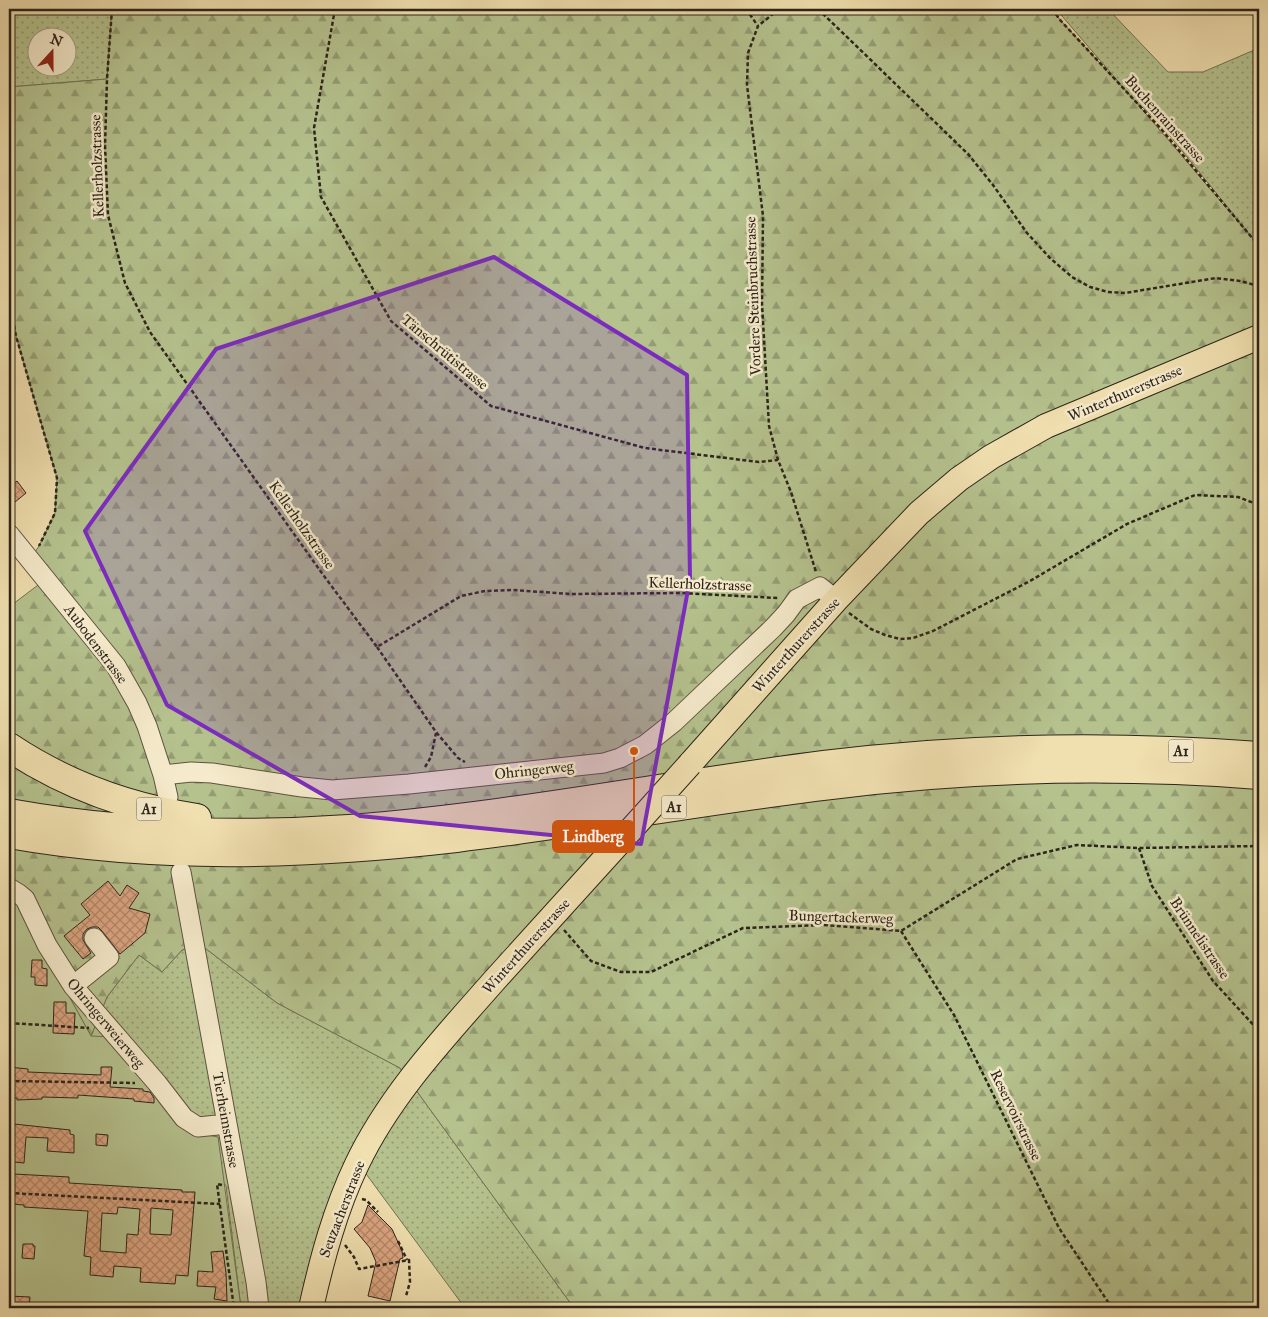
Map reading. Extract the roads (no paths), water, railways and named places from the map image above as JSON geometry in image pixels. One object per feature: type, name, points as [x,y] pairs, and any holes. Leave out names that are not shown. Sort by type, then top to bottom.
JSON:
[{"type":"highway","name":"A1","points":[[9,747],[42,768],[71,782],[137,806],[172,814],[300,831]]},
{"type":"highway","name":"A1","points":[[9,813],[82,824],[164,831],[237,833],[300,831],[382,826],[455,818],[826,765],[969,752],[1086,748],[1198,751],[1259,756]]},
{"type":"highway","name":"A1","points":[[9,834],[81,844],[163,850],[238,852],[310,850],[458,838],[764,793],[869,780],[941,774],[1022,769],[1096,768],[1179,770],[1259,776]]},
{"type":"main road","name":"Winterthurerstrasse","points":[[419,1066],[690,764],[828,594],[919,513],[960,478],[1022,438],[1063,418],[1259,337]]},
{"type":"main road","name":"Seuzacherstrasse","points":[[311,1308],[330,1234],[343,1196],[376,1128],[419,1066]]},
{"type":"street","name":"Aubodenstrasse","points":[[9,534],[116,666],[143,715],[163,775],[168,797]]},
{"type":"street","name":"Ohringerweg","points":[[163,775],[191,772],[212,773],[324,790],[408,784],[604,763],[631,754],[674,722],[773,628],[797,599],[828,594]]},
{"type":"street","name":"Tierheimstrasse","points":[[181,872],[256,1282],[259,1308]]},
{"type":"street","name":"Ohringerweierweg","points":[[9,888],[20,894],[25,900],[47,945],[73,986],[157,1083],[180,1113],[194,1125],[202,1127],[227,1124]]},
{"type":"street","points":[[73,986],[110,957],[94,938]]},
{"type":"place","name":"Lindberg","points":[[634,751]]}]
